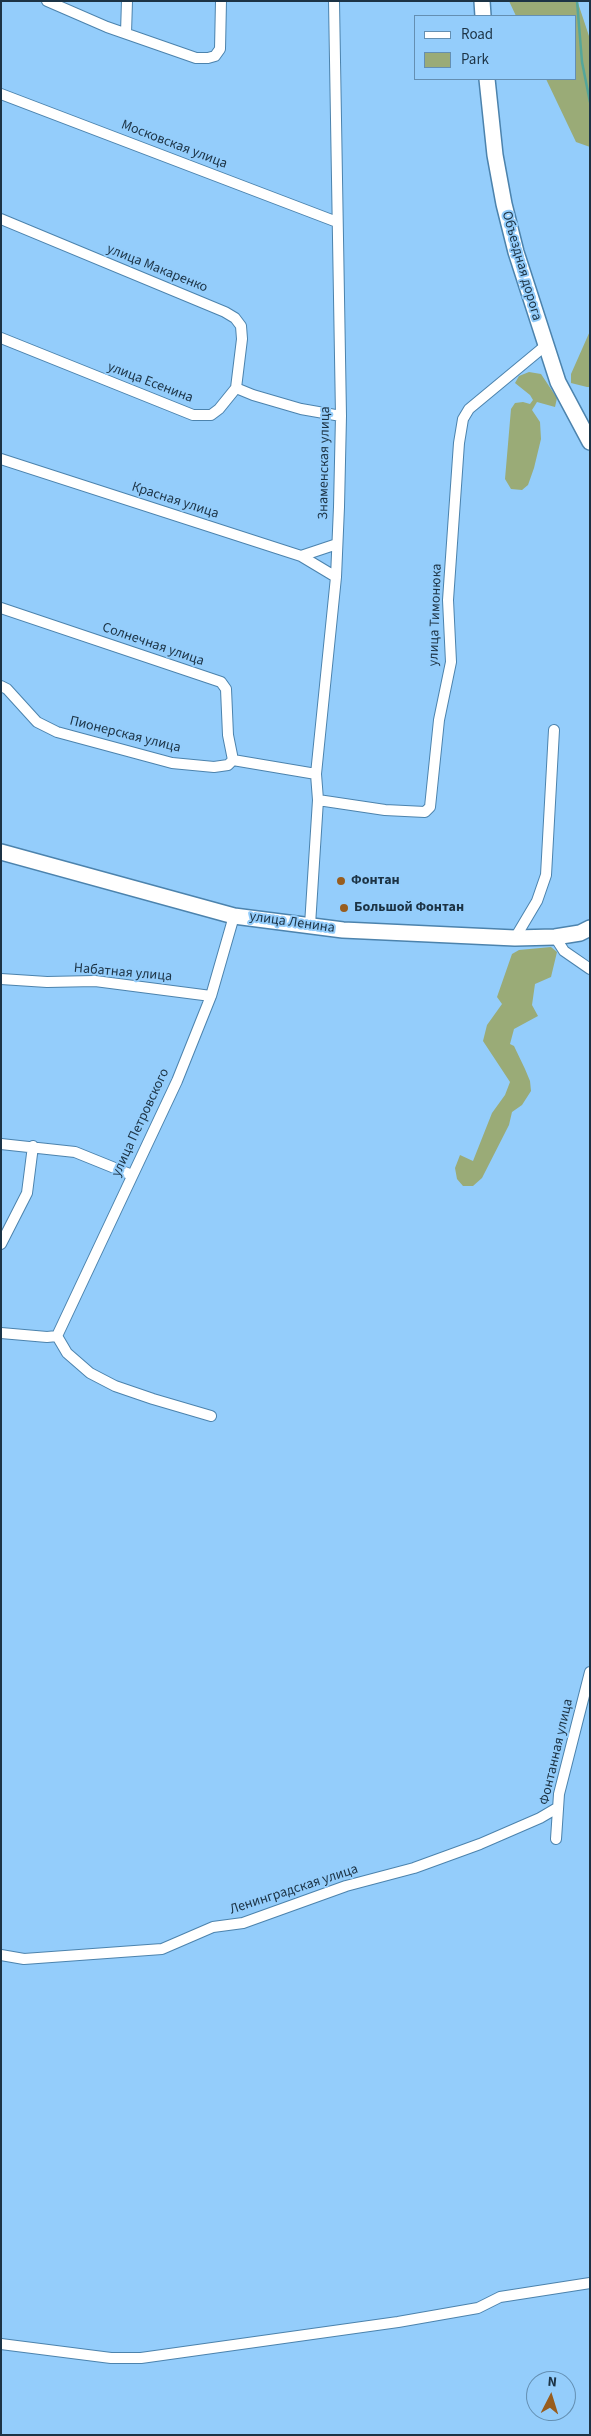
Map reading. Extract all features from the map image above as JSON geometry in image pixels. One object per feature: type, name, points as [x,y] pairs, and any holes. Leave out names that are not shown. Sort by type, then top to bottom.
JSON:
[{"type":"street","points":[[47,1],[82,18],[196,58],[215,56],[220,49],[221,1]]},
{"type":"street","points":[[126,33],[127,1]]},
{"type":"street","name":"Знаменская улица","points":[[310,925],[318,800],[316,774],[338,544],[340,416],[334,1]]},
{"type":"street","points":[[482,1],[483,15]]},
{"type":"street","name":"Объездная дорога","points":[[487,80],[495,154],[504,204],[516,252],[558,382],[590,442]]},
{"type":"street","name":"Московская улица","points":[[1,94],[337,222]]},
{"type":"street","name":"улица Макаренко","points":[[1,219],[225,312],[235,318],[241,326],[242,339],[236,388]]},
{"type":"street","name":"улица Есенина","points":[[1,338],[193,415],[211,415],[236,388]]},
{"type":"street","name":"улица Тимонюка","points":[[318,800],[385,810],[425,812],[430,807],[439,720],[451,662],[448,600],[459,443],[464,419],[469,409],[545,346]]},
{"type":"street","points":[[236,388],[301,409],[340,416]]},
{"type":"street","name":"Красная улица","points":[[1,459],[301,556],[336,577]]},
{"type":"street","points":[[301,556],[338,544]]},
{"type":"street","name":"Солнечная улица","points":[[1,608],[221,682],[226,689],[228,734],[232,760]]},
{"type":"street","name":"Пионерская улица","points":[[1,686],[7,689],[38,722],[57,732],[172,763],[214,767],[228,765],[232,760],[316,774]]},
{"type":"street","points":[[514,938],[537,901],[546,875],[554,730]]},
{"type":"street","name":"улица Ленина","points":[[1,852],[234,916],[364,933],[514,938],[555,937],[580,933],[590,928]]},
{"type":"street","name":"улица Петровского","points":[[57,1336],[177,1081],[211,996],[234,916]]},
{"type":"street","points":[[555,937],[564,951],[590,968]]},
{"type":"street","name":"Набатная улица","points":[[1,979],[47,982],[95,981],[211,996]]},
{"type":"street","points":[[1,1144],[75,1152],[132,1175]]},
{"type":"street","points":[[1,1244],[27,1193],[33,1146]]},
{"type":"street","points":[[1,1333],[47,1337],[57,1336],[67,1353],[90,1373],[115,1386],[212,1416]]},
{"type":"street","name":"Фонтанная улица","points":[[556,1839],[557,1808],[590,1672]]},
{"type":"street","name":"Ленинградская улица","points":[[1,1955],[24,1959],[162,1949],[214,1927],[243,1923],[346,1886],[414,1868],[480,1844],[540,1818],[557,1808]]},
{"type":"street","points":[[1,2344],[111,2358],[141,2358],[398,2322],[478,2308],[500,2296],[590,2282]]},
{"type":"green space","points":[[509,1],[576,1],[578,3],[590,39],[590,147],[576,142],[546,80],[576,80],[576,15],[516,15]]},
{"type":"green space","points":[[590,331],[590,387],[587,387],[571,383],[571,374]]},
{"type":"green space","points":[[529,372],[541,374],[557,398],[555,407],[537,402],[532,410],[540,422],[541,439],[534,468],[528,485],[522,490],[511,489],[505,479],[511,409],[515,403],[523,402],[530,404],[533,400],[530,395],[515,383],[519,376]]},
{"type":"green space","points":[[551,947],[557,952],[551,977],[535,984],[532,1005],[538,1016],[514,1029],[510,1044],[514,1046],[525,1069],[530,1081],[531,1091],[522,1105],[512,1112],[509,1125],[482,1178],[473,1186],[463,1186],[457,1179],[455,1168],[460,1155],[473,1161],[492,1113],[505,1095],[510,1082],[483,1041],[487,1025],[502,1004],[497,997],[512,954],[519,950]]},
{"type":"waterway","points":[[577,1],[582,62],[590,102]]},
{"type":"place","name":"Фонтан","points":[[341,881]]},
{"type":"place","name":"Большой Фонтан","points":[[344,908]]}]
